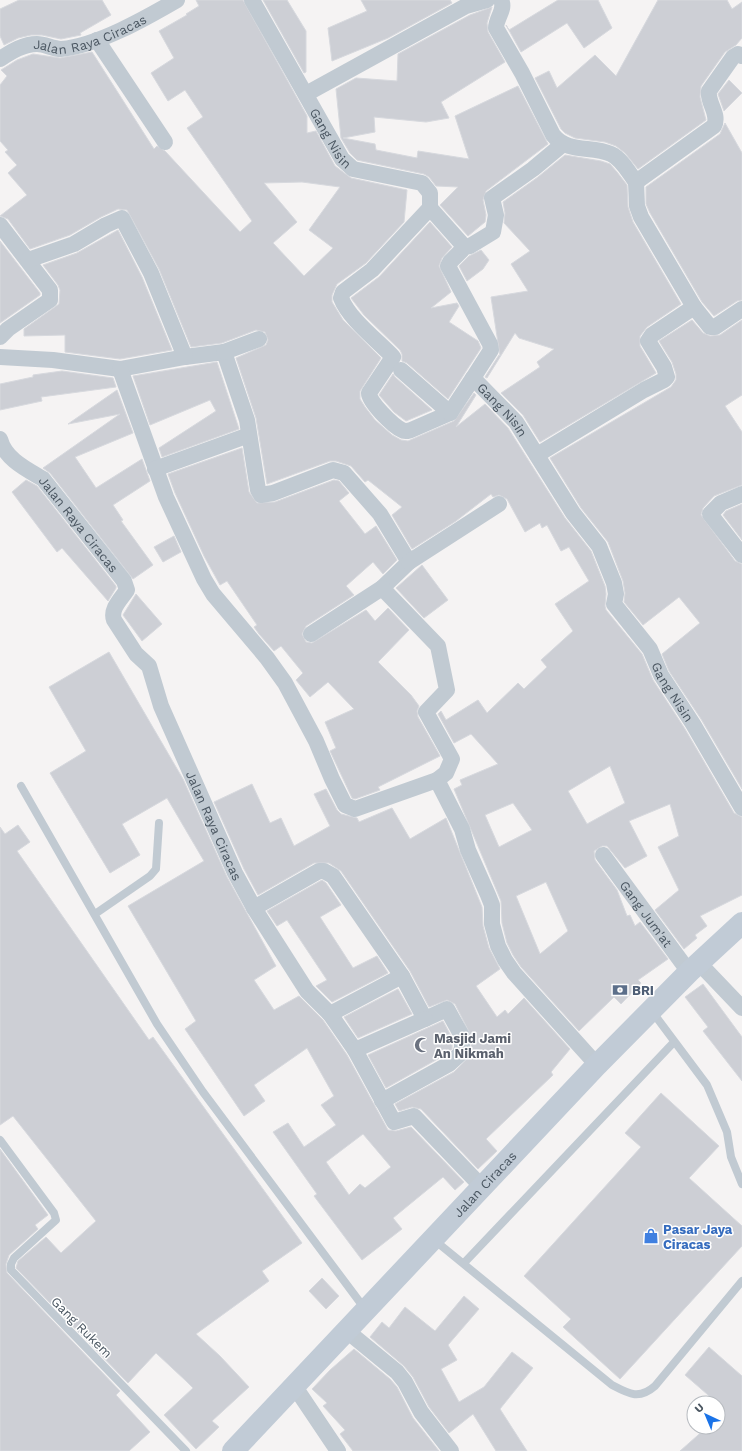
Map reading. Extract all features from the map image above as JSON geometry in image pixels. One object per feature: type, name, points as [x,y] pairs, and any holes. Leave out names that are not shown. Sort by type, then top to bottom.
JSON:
[{"type":"street","name":"Jalan Raya Ciracas","points":[[0,59],[17,49],[29,45],[37,44],[60,49],[97,40],[153,14],[177,0]]},
{"type":"street","name":"Gang Nisin","points":[[252,0],[340,156],[349,166],[422,183],[430,193],[430,208]]},
{"type":"street","points":[[306,94],[466,6],[487,0]]},
{"type":"street","points":[[501,0],[503,6],[496,23],[496,28],[522,73],[554,135],[563,144],[612,155],[620,162],[636,182],[637,206],[641,217],[694,307],[710,327],[715,328],[742,309]]},
{"type":"street","points":[[97,40],[166,142]]},
{"type":"street","points":[[636,182],[714,126],[715,114],[709,97],[709,91],[733,56],[738,54],[742,56]]},
{"type":"street","points":[[473,378],[450,413],[411,430],[404,431],[398,428],[374,404],[370,399],[369,393],[394,357],[355,319],[344,305],[341,298],[343,292],[372,270],[430,208],[463,247],[470,246],[493,232],[496,215],[492,198],[533,169],[563,144]]},
{"type":"street","points":[[28,260],[74,244],[106,225],[122,218],[151,274],[185,357]]},
{"type":"street","points":[[0,225],[50,290],[50,300],[8,329],[0,337]]},
{"type":"street","name":"Gang Nisin","points":[[463,247],[448,266],[490,344],[491,350],[473,378],[516,422],[573,513],[599,546],[614,583],[616,594],[614,604],[650,649],[661,675],[693,724],[742,808]]},
{"type":"street","points":[[537,455],[644,390],[664,380],[667,377],[664,367],[648,341],[652,335],[694,307]]},
{"type":"street","points":[[0,357],[53,360],[120,369],[185,357],[224,352],[258,339]]},
{"type":"street","points":[[224,352],[247,420],[261,495],[274,493],[333,470],[344,473],[380,514],[409,562]]},
{"type":"street","points":[[120,369],[166,497],[213,594],[267,658],[285,683],[316,741],[345,805],[355,809],[437,780],[446,773],[452,759],[426,712],[447,690],[438,646],[382,588]]},
{"type":"street","points":[[402,370],[450,413]]},
{"type":"street","points":[[155,469],[249,435]]},
{"type":"street","name":"Jalan Raya Ciracas","points":[[0,439],[4,452],[25,469],[43,479],[124,581],[127,590],[112,614],[114,620],[136,654],[149,666],[161,706],[235,873],[254,908],[307,990],[330,1014],[355,1050],[394,1122],[414,1116],[482,1187]]},
{"type":"street","points":[[742,494],[721,503],[710,514],[742,556]]},
{"type":"street","points":[[311,634],[382,588],[409,562],[499,504]]},
{"type":"street","points":[[437,780],[462,829],[468,850],[492,905],[492,924],[498,946],[514,972],[597,1065]]},
{"type":"street","name":"Gang Jum'at","points":[[603,855],[694,967],[742,1008]]},
{"type":"street","points":[[254,908],[319,871],[328,872],[333,876],[402,976],[425,1019]]},
{"type":"street","name":"Jalan Ciracas","points":[[233,1451],[597,1065],[694,967],[742,923]]},
{"type":"street","points":[[330,1014],[402,976]]},
{"type":"street","points":[[355,1050],[447,1009],[462,1036],[460,1054],[449,1064],[382,1101]]},
{"type":"street","points":[[347,1331],[397,1372],[405,1382],[421,1412],[451,1451]]},
{"type":"street","points":[[295,1387],[338,1451]]},
{"type":"lane","points":[[21,786],[157,1024],[203,1092],[366,1311]]},
{"type":"lane","points":[[95,914],[150,876],[156,869],[159,823]]},
{"type":"lane","points":[[651,1010],[707,1085],[726,1132],[731,1158],[742,1184]]},
{"type":"lane","points":[[464,1263],[674,1042]]},
{"type":"lane","name":"Gang Rukem","points":[[0,1140],[54,1213],[56,1220],[14,1258],[11,1264],[11,1270],[186,1451]]},
{"type":"lane","points":[[433,1239],[612,1385],[626,1393],[637,1395],[647,1393],[655,1386],[742,1281]]},
{"type":"building","points":[[19,0],[102,0],[111,15],[80,33],[81,35],[61,39],[42,35],[31,35],[18,38],[4,45],[0,36],[0,9]]},
{"type":"building","points":[[196,0],[243,0],[307,116],[307,133],[316,131],[335,166],[351,178],[407,190],[404,222],[366,263],[337,284],[332,295],[332,302],[343,320],[381,358],[360,391],[360,399],[365,407],[375,420],[392,435],[401,440],[408,441],[454,421],[474,393],[476,395],[456,427],[485,404],[508,428],[565,518],[591,551],[605,586],[606,610],[642,654],[653,680],[685,729],[734,813],[742,817],[742,895],[700,916],[707,926],[695,935],[697,938],[684,949],[655,910],[679,890],[658,847],[679,836],[670,804],[629,821],[647,856],[625,868],[607,846],[602,846],[594,851],[595,860],[617,890],[627,916],[630,915],[635,926],[640,922],[668,959],[638,980],[641,983],[621,1004],[614,997],[579,1031],[521,967],[513,955],[507,943],[502,923],[501,901],[454,789],[462,785],[460,780],[498,764],[471,734],[454,743],[438,714],[441,711],[446,720],[478,700],[487,713],[518,683],[524,689],[547,667],[541,660],[573,631],[555,604],[589,581],[569,547],[561,551],[547,525],[542,528],[540,523],[525,532],[507,499],[499,495],[493,497],[491,494],[456,521],[412,549],[392,515],[402,507],[368,480],[365,482],[351,466],[336,461],[330,461],[267,484],[256,418],[236,358],[266,345],[268,340],[265,332],[256,330],[222,343],[191,347],[159,269],[127,210],[118,209],[70,235],[30,249],[8,219],[0,216],[27,195],[8,173],[17,165],[5,152],[8,150],[0,141],[0,85],[7,76],[1,70],[17,60],[33,54],[60,58],[92,52],[154,149],[157,146],[165,151],[240,232],[252,221],[187,128],[203,117],[185,90],[168,101],[151,73],[174,58],[159,31],[187,15],[186,14],[199,6]],"holes":[[[302,182],[340,187],[309,230],[333,248],[304,276],[273,243],[297,222],[264,183]],[[610,766],[625,803],[587,824],[568,791]],[[513,803],[532,830],[499,847],[485,815]],[[546,882],[568,931],[540,954],[516,896]]]},
{"type":"building","points":[[263,0],[287,0],[306,31],[306,72],[304,73]]},
{"type":"building","points":[[361,0],[450,0],[452,3],[388,38],[332,61],[328,28],[367,11]]},
{"type":"building","points":[[558,0],[598,0],[612,28],[584,48],[567,23],[521,52],[506,25],[509,30]]},
{"type":"building","points":[[658,0],[727,0],[732,9],[742,2],[742,38],[736,45],[725,52],[701,86],[700,97],[706,120],[638,169],[625,153],[616,146],[605,142],[575,138],[565,133],[561,129],[535,78],[549,71],[557,88],[595,55],[616,76]]},
{"type":"building","points":[[492,7],[487,23],[488,32],[505,62],[441,102],[449,118],[426,122],[374,117],[375,132],[343,138],[375,144],[376,150],[417,158],[418,151],[469,159],[455,116],[518,86],[548,144],[486,191],[483,200],[486,215],[485,222],[468,236],[440,205],[458,187],[436,186],[429,177],[424,174],[357,160],[350,153],[341,138],[336,89],[356,78],[397,81],[398,54],[470,15]]},
{"type":"building","points":[[729,80],[742,93],[724,111],[718,94]]},
{"type":"building","points":[[725,123],[742,153],[742,300],[737,301],[714,316],[702,302],[650,213],[646,204],[646,187],[720,134]]},
{"type":"building","points":[[565,155],[601,161],[610,164],[617,172],[627,185],[628,207],[633,222],[681,304],[647,327],[640,336],[640,346],[656,373],[540,442],[523,415],[501,393],[540,367],[537,362],[554,349],[519,338],[515,333],[487,378],[485,377],[499,355],[500,356],[491,297],[528,291],[511,264],[530,251],[504,223],[505,213],[503,202],[538,177]]},
{"type":"building","points":[[430,222],[452,247],[442,258],[439,266],[451,292],[431,308],[457,303],[459,306],[449,322],[478,341],[481,348],[448,399],[407,363],[402,361],[402,354],[400,350],[364,315],[351,298],[379,277]]},
{"type":"building","points":[[118,230],[142,277],[172,350],[120,359],[65,352],[65,335],[24,336],[24,329],[59,304],[60,290],[58,285],[43,265],[77,253]]},
{"type":"building","points":[[0,241],[40,295],[0,323]]},
{"type":"building","points":[[481,250],[489,260],[483,269],[467,281],[459,266],[469,256]]},
{"type":"building","points":[[692,320],[703,333],[710,336],[720,335],[742,320],[742,395],[725,406],[742,432],[742,485],[714,496],[703,508],[701,515],[735,561],[742,564],[742,789],[701,719],[669,671],[662,654],[700,623],[679,597],[643,625],[624,602],[625,593],[623,581],[608,542],[581,508],[550,458],[671,387],[676,380],[676,374],[672,362],[659,341]]},
{"type":"building","points":[[217,362],[239,429],[162,457],[159,448],[216,411],[210,400],[150,425],[133,376]]},
{"type":"building","points":[[62,371],[113,378],[116,387],[41,397],[42,401],[0,410],[0,384],[33,377],[33,375]]},
{"type":"building","points":[[393,374],[432,410],[406,421],[394,412],[379,395]]},
{"type":"building","points":[[117,390],[133,433],[75,457],[96,488],[142,459],[150,481],[113,505],[123,520],[121,521],[153,565],[133,579],[50,473],[43,468],[120,414],[68,424]]},
{"type":"building","points":[[242,448],[249,492],[257,503],[275,502],[334,480],[339,481],[349,493],[339,501],[365,534],[376,526],[397,560],[383,574],[373,562],[346,586],[354,595],[306,626],[302,634],[306,642],[312,643],[366,610],[375,621],[388,608],[409,630],[378,662],[411,695],[419,706],[417,711],[418,717],[440,756],[378,787],[380,790],[355,799],[352,798],[330,751],[336,748],[325,722],[354,709],[328,682],[310,697],[296,680],[303,673],[281,646],[274,651],[259,634],[254,627],[257,625],[227,581],[220,585],[204,556],[175,493],[168,474]]},
{"type":"building","points":[[26,480],[37,486],[116,586],[108,601],[62,548],[57,552],[12,492]]},
{"type":"building","points":[[742,504],[742,540],[723,515],[726,511]]},
{"type":"building","points":[[174,536],[181,552],[163,562],[154,547]]},
{"type":"building","points":[[422,565],[448,600],[424,618],[396,588]]},
{"type":"building","points":[[136,594],[162,624],[142,641],[123,615]]},
{"type":"building","points":[[109,652],[183,779],[227,877],[276,966],[254,980],[274,1010],[299,996],[323,1020],[347,1055],[388,1130],[396,1131],[411,1127],[464,1182],[455,1190],[443,1177],[393,1218],[402,1229],[362,1260],[314,1196],[317,1194],[273,1132],[288,1123],[304,1147],[336,1125],[321,1105],[334,1096],[307,1048],[254,1085],[265,1101],[244,1116],[185,1029],[196,1021],[128,906],[204,861],[167,798],[122,824],[140,855],[110,873],[50,773],[86,751],[49,687]],"holes":[[[363,1134],[391,1167],[365,1188],[360,1184],[349,1195],[326,1162]]]},
{"type":"building","points":[[252,784],[270,823],[281,818],[294,846],[330,826],[314,794],[326,789],[337,810],[341,814],[357,818],[359,822],[392,808],[410,839],[446,818],[482,907],[483,926],[489,948],[500,969],[476,986],[497,1017],[505,1010],[508,1014],[524,998],[570,1049],[551,1072],[553,1075],[486,1139],[497,1151],[478,1169],[421,1109],[412,1107],[399,1111],[395,1104],[454,1072],[469,1057],[471,1036],[455,1004],[447,1000],[429,1007],[410,971],[341,871],[329,863],[314,863],[258,895],[244,869],[214,802]]},
{"type":"building","points":[[18,825],[30,842],[17,851],[149,1040],[153,1037],[302,1243],[262,1271],[269,1281],[196,1334],[220,1356],[249,1387],[212,1421],[219,1427],[196,1449],[164,1415],[193,1388],[156,1353],[128,1383],[16,1268],[18,1261],[46,1237],[61,1253],[96,1221],[13,1116],[0,1125],[0,827],[5,834]]},
{"type":"building","points":[[322,880],[326,883],[341,905],[320,917],[353,968],[377,956],[388,973],[332,1002],[316,986],[327,980],[287,920],[277,926],[267,911]]},
{"type":"building","points":[[703,984],[742,1037],[742,1081],[703,1031],[708,1027],[685,997]]},
{"type":"building","points":[[398,989],[412,1014],[358,1038],[344,1017]]},
{"type":"building","name":"Masjid Jami An Nikmah","points":[[443,1021],[452,1038],[452,1049],[443,1056],[386,1088],[368,1055]]},
{"type":"building","name":"Pasar Jaya Ciracas","points":[[661,1093],[719,1146],[689,1178],[742,1226],[742,1246],[620,1379],[563,1327],[571,1319],[524,1276],[641,1147],[625,1133]]},
{"type":"building","points":[[0,1149],[48,1215],[35,1225],[38,1229],[9,1255],[6,1264],[7,1273],[120,1391],[116,1395],[150,1432],[129,1451],[0,1451]]},
{"type":"building","points":[[322,1278],[339,1296],[326,1309],[309,1291]]},
{"type":"building","points":[[464,1296],[479,1309],[448,1345],[457,1360],[441,1369],[459,1402],[484,1387],[512,1352],[533,1368],[500,1409],[527,1451],[496,1451],[473,1414],[449,1433],[429,1407],[413,1377],[404,1366],[370,1337],[382,1322],[389,1328],[405,1307],[435,1331]]},
{"type":"building","points":[[709,1347],[742,1376],[742,1451],[680,1451],[698,1435],[726,1435],[726,1395],[708,1395],[685,1375]]},
{"type":"building","points":[[354,1349],[390,1379],[397,1387],[413,1418],[439,1451],[353,1451],[340,1434],[345,1430],[323,1406],[327,1403],[312,1389],[330,1370]]},
{"type":"place","name":"BRI","points":[[620,990]]},
{"type":"place","name":"Masjid Jami An Nikmah","points":[[422,1045]]},
{"type":"place","name":"Pasar Jaya Ciracas","points":[[651,1236]]}]
